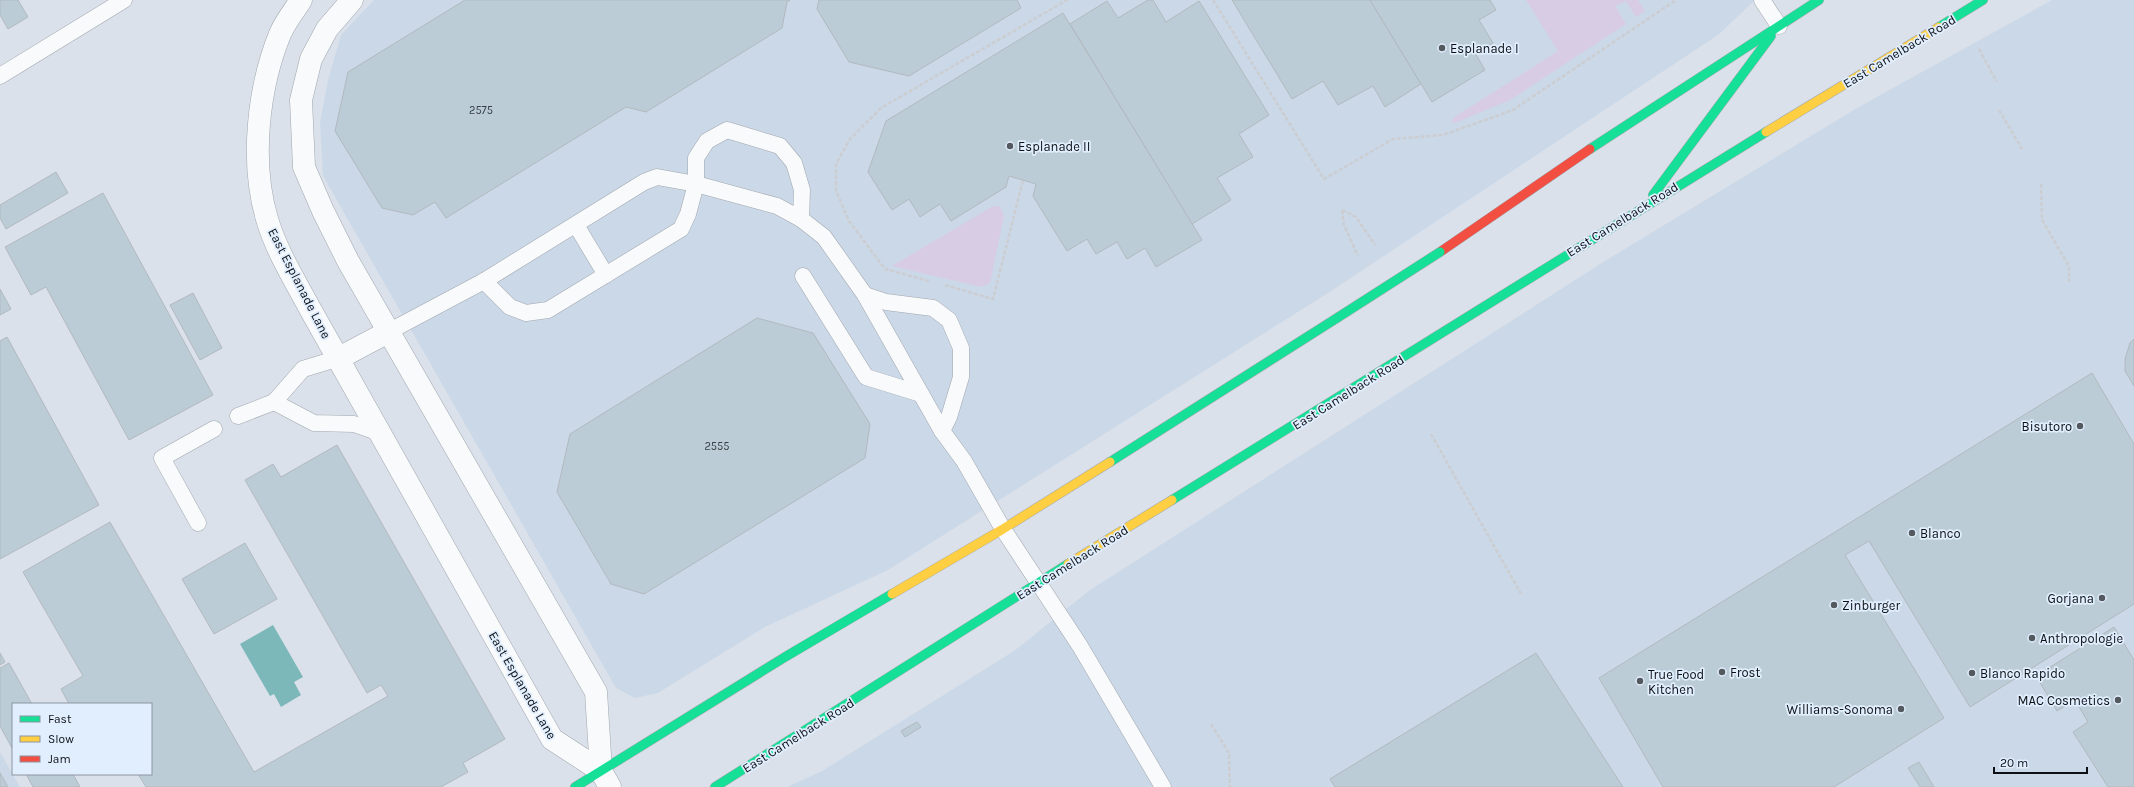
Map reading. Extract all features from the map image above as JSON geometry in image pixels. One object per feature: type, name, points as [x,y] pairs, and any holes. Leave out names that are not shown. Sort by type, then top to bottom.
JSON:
[{"type":"main road","points":[[575,787],[605,779],[785,657],[1003,529],[1337,318],[1440,252],[1552,173],[1819,0]]},
{"type":"main road","name":"East Camelback Road","points":[[714,787],[1039,582],[1647,204],[1983,0]]},
{"type":"main road","points":[[1647,204],[1779,26]]},
{"type":"street","name":"East Esplanade Lane","points":[[301,0],[281,33],[266,79],[259,130],[260,184],[267,220],[309,307],[339,358],[552,740],[605,779]]},
{"type":"street","points":[[352,0],[327,29],[311,59],[301,100],[304,167],[323,211],[348,261],[596,692],[605,779]]},
{"type":"street","points":[[339,358],[388,332]]},
{"type":"lane","points":[[0,76],[124,0]]},
{"type":"lane","points":[[1762,0],[1779,26]]},
{"type":"lane","points":[[484,281],[510,307],[526,313],[548,310],[681,229],[688,214],[696,184],[696,158],[707,141],[727,130],[780,146],[794,163],[802,190],[801,219]]},
{"type":"lane","points":[[388,332],[484,281],[644,182],[657,177],[696,184],[777,206],[801,219],[824,237],[865,295],[942,431],[964,461],[1003,529],[1080,646],[1164,787]]},
{"type":"lane","points":[[576,225],[606,275]]},
{"type":"lane","points":[[803,276],[866,377],[921,394]]},
{"type":"lane","points":[[865,295],[886,302],[932,308],[949,320],[961,348],[961,377],[949,417],[942,431]]},
{"type":"lane","points":[[238,416],[274,402],[303,370],[339,358]]},
{"type":"lane","points":[[274,402],[314,423],[354,424],[380,432]]},
{"type":"lane","points":[[198,523],[162,458],[214,429]]},
{"type":"path","points":[[932,282],[886,269],[849,221],[836,191],[836,164],[850,139],[881,108],[1067,0]]},
{"type":"path","points":[[1214,0],[1324,179],[1393,139],[1443,135],[1513,110],[1676,0]]},
{"type":"path","points":[[1979,49],[1997,82]]},
{"type":"path","points":[[1999,110],[2022,149]]},
{"type":"path","points":[[939,284],[993,299],[1023,180]]},
{"type":"path","points":[[2041,184],[2042,220],[2069,266],[2068,282]]},
{"type":"path","points":[[1358,256],[1344,224],[1342,210],[1356,217],[1375,245]]},
{"type":"path","points":[[1431,434],[1521,594]]},
{"type":"path","points":[[1211,724],[1230,753],[1230,787]]},
{"type":"shaded area","points":[[374,0],[1755,0],[1718,35],[1328,293],[888,570],[765,627],[658,693],[635,698],[616,688],[323,176],[320,122],[328,80],[341,35]]},
{"type":"shaded area","points":[[1526,0],[1638,0],[1645,11],[1636,17],[1626,1],[1615,6],[1626,24],[1510,100],[1452,124],[1453,118],[1558,51]]},
{"type":"shaded area","points":[[2052,0],[2134,0],[2134,787],[787,787],[822,771],[1014,651],[1090,590],[1605,261],[1857,108]]},
{"type":"shaded area","points":[[993,206],[1000,206],[1004,216],[990,283],[981,287],[892,266]]},
{"type":"shaded area","points":[[273,625],[303,677],[294,682],[301,695],[281,707],[274,694],[270,696],[240,644]]},
{"type":"shaded area","points":[[0,752],[20,787],[0,787]]},
{"type":"building","points":[[0,0],[18,0],[28,17],[8,29],[0,15]]},
{"type":"building","points":[[465,0],[790,0],[787,2],[782,28],[646,112],[626,107],[446,218],[435,202],[413,215],[382,208],[335,131],[348,72]]},
{"type":"building","points":[[819,0],[1017,0],[1021,8],[909,76],[849,62],[817,9]]},
{"type":"building","points":[[1148,0],[1153,0],[1166,22],[1199,1],[1269,115],[1239,134],[1253,157],[1217,178],[1231,200],[1192,224],[1070,24],[1107,1],[1118,18]]},
{"type":"building","points":[[1232,0],[1370,0],[1421,84],[1385,107],[1373,86],[1338,105],[1323,81],[1292,99]]},
{"type":"building","name":"Esplanade I","points":[[1370,0],[1490,0],[1496,10],[1479,20],[1493,43],[1475,53],[1485,70],[1432,102]]},
{"type":"building","name":"Esplanade II","points":[[1063,13],[1202,240],[1156,267],[1145,248],[1127,259],[1117,242],[1096,254],[1087,239],[1067,251],[1033,196],[1036,184],[1009,176],[1006,187],[951,221],[940,204],[920,217],[909,199],[892,210],[868,172],[886,121]]},
{"type":"building","points":[[56,172],[68,193],[6,229],[0,218],[0,205]]},
{"type":"building","points":[[103,193],[213,395],[129,440],[46,287],[31,295],[5,247]]},
{"type":"building","points":[[0,289],[11,309],[0,315]]},
{"type":"building","points":[[193,293],[222,348],[200,360],[170,305]]},
{"type":"building","points":[[757,318],[813,333],[870,424],[865,458],[644,594],[611,584],[557,492],[570,434]]},
{"type":"building","points":[[7,337],[99,505],[0,559],[0,341]]},
{"type":"building","points":[[2134,339],[2134,386],[2125,371],[2125,359],[2130,343]]},
{"type":"building","points":[[2092,373],[2134,444],[2134,604],[1970,707],[1869,541],[1845,555],[1944,718],[1834,787],[1663,787],[1599,678]]},
{"type":"building","points":[[337,445],[505,739],[463,763],[468,772],[441,787],[146,787],[139,775],[152,775],[152,703],[68,703],[61,689],[83,676],[23,572],[110,522],[254,772],[388,696],[381,685],[367,693],[245,480],[273,464],[281,477]]},
{"type":"building","points":[[245,543],[277,599],[214,634],[182,579]]},
{"type":"building","points":[[2114,627],[2134,660],[2134,787],[2108,787],[2073,732],[2088,722],[2075,700],[2057,711],[2036,676]]},
{"type":"building","points":[[0,653],[5,662],[0,665]]},
{"type":"building","points":[[1536,653],[1623,787],[1335,787],[1330,779]]},
{"type":"building","points":[[9,663],[31,703],[12,703],[12,748],[0,726],[0,668]]},
{"type":"building","points":[[917,722],[921,727],[905,737],[901,731]]},
{"type":"building","points":[[1919,762],[1934,787],[1920,787],[1908,768]]},
{"type":"building","points":[[0,773],[8,787],[0,787]]},
{"type":"building","points":[[27,775],[74,775],[80,787],[33,787]]},
{"type":"traffic: fast","points":[[1590,149],[1819,0]]},
{"type":"traffic: fast","points":[[1939,27],[1983,0]]},
{"type":"traffic: fast","points":[[1653,195],[1771,36]]},
{"type":"traffic: fast","points":[[1477,311],[1766,132]]},
{"type":"traffic: fast","points":[[1337,318],[1440,252]]},
{"type":"traffic: fast","points":[[1374,375],[1477,311]]},
{"type":"traffic: fast","points":[[1110,462],[1337,318]]},
{"type":"traffic: fast","points":[[1172,500],[1374,375]]},
{"type":"traffic: fast","points":[[715,787],[1068,564]]},
{"type":"traffic: fast","points":[[575,787],[785,657],[892,594]]},
{"type":"traffic: slow","points":[[1766,132],[1939,27]]},
{"type":"traffic: slow","points":[[892,594],[1003,529],[1110,462]]},
{"type":"traffic: slow","points":[[1068,564],[1172,500]]},
{"type":"traffic: jam","points":[[1440,252],[1590,149]]},
{"type":"place","name":"Esplanade I","points":[[1442,48]]},
{"type":"place","name":"Esplanade II","points":[[1010,146]]},
{"type":"place","name":"Bisutoro","points":[[2080,426]]},
{"type":"place","name":"Blanco","points":[[1912,533]]},
{"type":"place","name":"Gorjana","points":[[2102,598]]},
{"type":"place","name":"Zinburger","points":[[1834,605]]},
{"type":"place","name":"Anthropologie","points":[[2032,638]]},
{"type":"place","name":"Frost","points":[[1722,672]]},
{"type":"place","name":"Blanco Rapido","points":[[1972,673]]},
{"type":"place","name":"True Food Kitchen","points":[[1640,681]]},
{"type":"place","name":"MAC Cosmetics","points":[[2118,700]]},
{"type":"place","name":"Williams-Sonoma","points":[[1901,709]]}]
